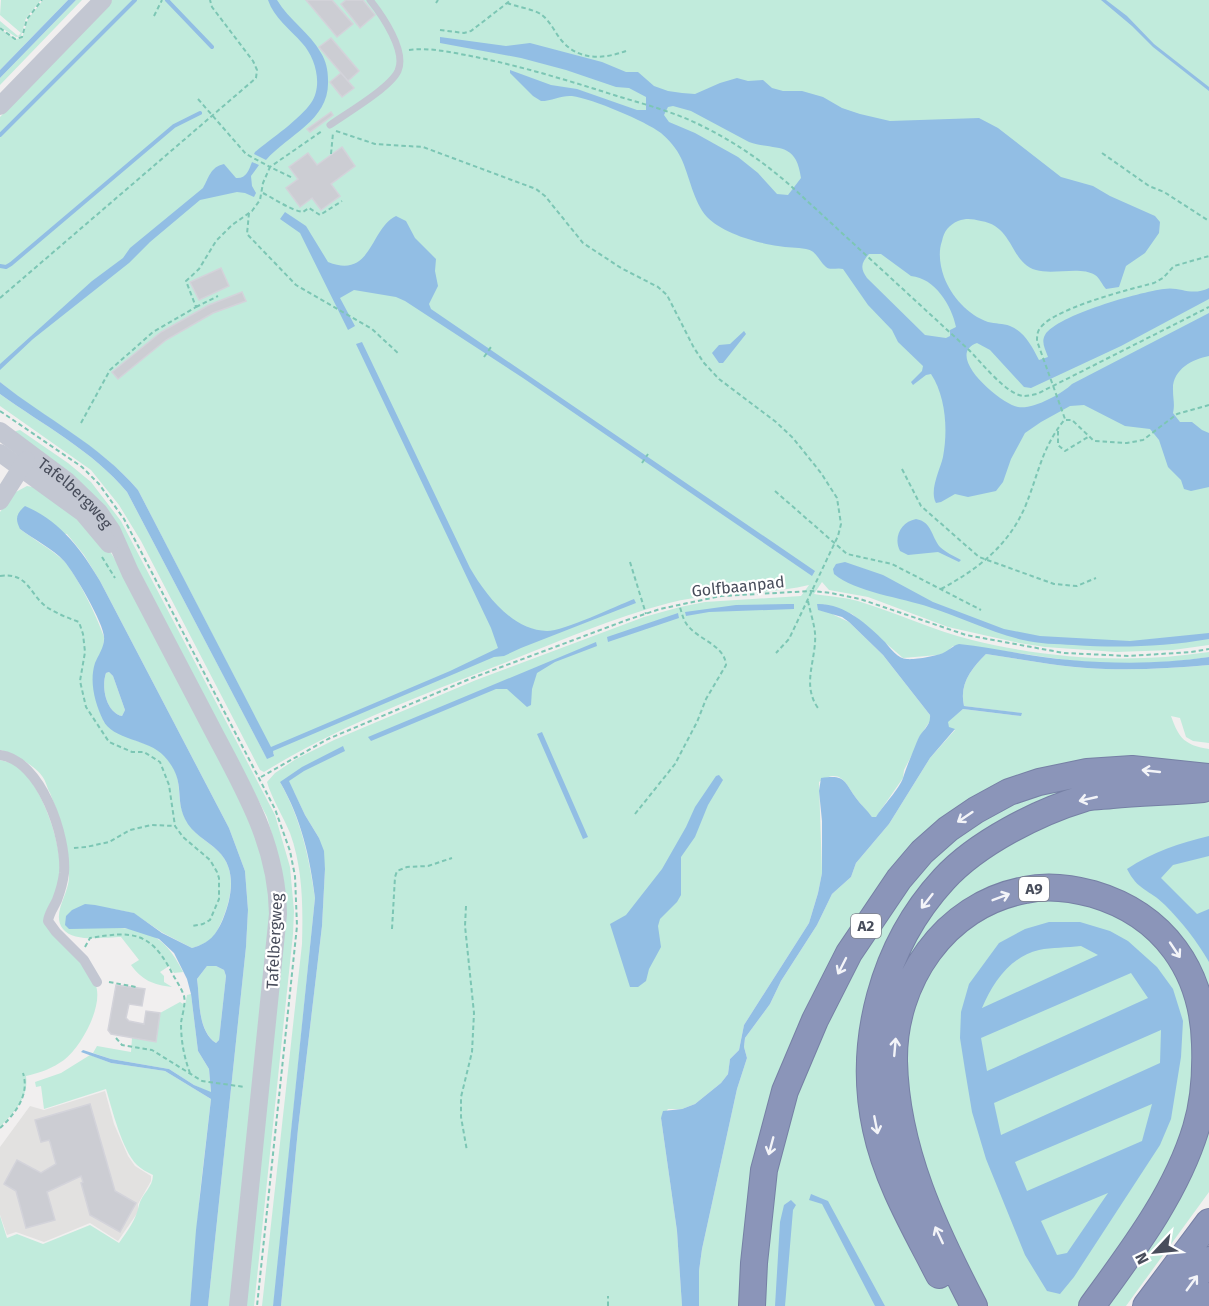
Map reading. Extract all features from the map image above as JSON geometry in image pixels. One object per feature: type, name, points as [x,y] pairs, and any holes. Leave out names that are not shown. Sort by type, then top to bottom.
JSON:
[{"type":"highway","name":"A2","points":[[752,1306],[754,1263],[765,1170],[785,1091],[815,1020],[849,953],[899,879],[922,852],[948,829],[976,810],[1009,792],[1039,782],[1087,771],[1132,769],[1209,777]]},
{"type":"highway","name":"A2","points":[[956,1306],[902,1202],[886,1164],[876,1130],[871,1099],[870,1056],[875,1014],[885,977],[899,947],[915,916],[945,878],[982,847],[1027,820],[1087,798],[1209,788]]},
{"type":"highway","name":"A9","points":[[974,1306],[930,1216],[918,1188],[910,1158],[895,1079],[894,1058],[898,1020],[921,962],[938,938],[963,917],[990,901],[1027,889],[1058,887],[1084,891],[1114,900],[1144,918],[1167,939],[1187,968],[1197,991],[1205,1037],[1205,1063],[1197,1127],[1183,1163],[1156,1215],[1092,1306]]},
{"type":"highway","points":[[1146,1306],[1209,1222]]},
{"type":"highway","points":[[1175,1306],[1209,1260]]},
{"type":"highway","points":[[1202,1306],[1209,1296]]},
{"type":"street","points":[[0,106],[103,0]]},
{"type":"street","name":"Tafelbergweg","points":[[0,431],[25,461],[83,513],[104,537],[124,578],[256,813],[272,857],[278,914],[238,1306]]},
{"type":"street","name":"Tafelbergweg","points":[[0,453],[25,461]]},
{"type":"street","points":[[0,501],[25,461]]},
{"type":"street","points":[[0,755],[20,763],[38,783],[52,812],[62,848],[64,874],[48,921],[56,932],[80,954],[98,982]]},
{"type":"lane","points":[[330,125],[389,82],[399,68],[399,53],[388,27],[370,0]]},
{"type":"path","points":[[0,28],[15,39],[22,37],[27,19],[42,0]]},
{"type":"path","points":[[154,16],[162,0]]},
{"type":"path","points":[[0,298],[253,81],[257,74],[253,61],[212,6],[210,0]]},
{"type":"path","points":[[440,30],[464,33],[471,31],[512,0]]},
{"type":"path","points":[[507,3],[541,14],[562,41],[579,54],[590,57],[609,57],[626,51]]},
{"type":"path","points":[[399,53],[427,49],[515,66],[668,111],[735,143],[792,187],[1011,391],[1022,396],[1037,394],[1209,307]]},
{"type":"path","points":[[198,99],[249,155],[293,178]]},
{"type":"path","points":[[196,307],[186,280],[199,269],[216,241],[249,213],[260,200],[263,183],[270,167],[330,125]]},
{"type":"path","points":[[331,154],[333,130],[375,144],[423,147],[536,189],[545,196],[583,243],[621,268],[658,287],[667,295],[704,363],[719,379],[776,422],[809,457],[831,489],[840,509],[841,524],[808,601],[789,639],[776,652]]},
{"type":"path","points":[[1102,153],[1149,186],[1164,192],[1209,221]]},
{"type":"path","points":[[262,193],[297,211],[303,212],[309,208],[320,215],[342,201]]},
{"type":"path","points":[[249,213],[247,234],[296,285],[372,329],[399,354]]},
{"type":"path","points":[[1065,419],[1037,341],[1038,330],[1055,316],[1091,301],[1154,283],[1163,278],[1174,266],[1209,256]]},
{"type":"path","points":[[81,423],[110,370],[153,332],[218,296]]},
{"type":"path","points":[[484,357],[491,346]]},
{"type":"path","points":[[1065,419],[1072,420],[1094,441],[1127,443],[1143,440],[1176,414],[1209,405]]},
{"type":"path","points":[[941,589],[986,560],[999,548],[1024,509],[1045,450],[1065,419]]},
{"type":"path","points":[[1059,428],[1058,445],[1065,451],[1088,437]]},
{"type":"path","points":[[642,463],[648,454]]},
{"type":"path","points":[[902,469],[921,506],[979,557],[1053,584],[1077,586],[1096,578]]},
{"type":"path","points":[[775,492],[847,554],[892,564],[981,609]]},
{"type":"path","points":[[98,550],[124,578]]},
{"type":"path","points":[[630,562],[646,614]]},
{"type":"path","points":[[0,576],[10,574],[19,578],[27,583],[47,607],[79,622],[85,652],[80,681],[86,707],[109,742],[132,752],[144,752],[160,762],[169,785],[175,826],[183,837],[210,860],[219,878],[219,898],[210,920],[204,924],[192,926]]},
{"type":"path","name":"Golfbaanpad","points":[[260,778],[309,748],[472,678],[646,614],[679,604],[721,597],[812,591],[831,593],[860,599],[966,635],[1064,653],[1129,656],[1209,649]]},
{"type":"path","points":[[808,601],[815,633],[815,648],[809,678],[814,702],[818,708]]},
{"type":"path","points":[[635,814],[675,764],[706,699],[726,665],[722,653],[688,627],[683,620],[679,604]]},
{"type":"path","points":[[62,848],[86,848],[109,842],[130,830],[151,825],[175,826]]},
{"type":"path","points":[[392,929],[397,871],[407,867],[428,866],[452,858]]},
{"type":"path","points":[[466,906],[465,926],[474,1013],[472,1052],[461,1097],[461,1117],[467,1151]]},
{"type":"path","points":[[80,954],[90,938],[121,933],[138,937],[161,952],[184,997],[182,1040],[184,1057],[190,1073]]},
{"type":"path","points":[[98,982],[136,987]]},
{"type":"path","points":[[116,1038],[122,1045],[152,1050],[206,1082],[245,1087]]},
{"type":"path","points":[[0,1128],[18,1107],[24,1093],[26,1081],[23,1073]]},
{"type":"path","points":[[608,1296],[608,1306]]},
{"type":"shaded area","points":[[105,1091],[114,1124],[128,1156],[135,1166],[151,1176],[151,1181],[138,1204],[138,1212],[118,1241],[90,1223],[44,1242],[16,1232],[7,1235],[0,1215],[0,1147],[30,1106],[44,1110]]},
{"type":"green space","points":[[1,0],[41,0],[26,18],[21,36],[16,37],[0,27],[0,21],[18,36],[21,33],[0,15]]},
{"type":"green space","points":[[43,0],[68,0],[0,70],[0,29],[16,39],[22,38],[28,19]]},
{"type":"green space","points":[[76,0],[82,0],[0,85],[0,78]]},
{"type":"green space","points":[[112,0],[1209,0],[1209,645],[1173,650],[1116,652],[1045,647],[948,627],[868,597],[829,590],[822,582],[814,594],[858,601],[958,636],[1030,652],[1090,658],[1149,658],[1209,652],[1209,657],[1156,663],[1120,664],[953,646],[947,652],[938,655],[903,658],[852,614],[823,604],[834,615],[849,622],[883,655],[930,715],[930,721],[918,739],[904,770],[903,778],[876,817],[872,817],[842,779],[833,776],[819,782],[822,873],[809,923],[744,1025],[739,1050],[730,1059],[728,1074],[721,1083],[695,1104],[682,1109],[668,1109],[661,1118],[677,1231],[682,1306],[281,1306],[298,1129],[322,926],[325,869],[319,838],[294,792],[280,782],[303,838],[315,898],[274,1301],[273,1306],[262,1306],[302,944],[302,902],[298,860],[290,833],[267,782],[275,773],[296,759],[334,740],[476,680],[644,617],[705,602],[801,596],[809,585],[774,591],[686,599],[626,616],[409,701],[320,741],[264,772],[260,770],[141,541],[119,505],[91,470],[0,406],[0,394],[83,451],[114,477],[127,492],[264,753],[267,758],[274,754],[138,490],[106,459],[0,382],[0,117]]},
{"type":"green space","points":[[20,430],[91,482],[121,521],[275,815],[290,867],[294,911],[293,934],[254,1306],[246,1306],[281,867],[267,817],[122,538],[13,435]]},
{"type":"green space","points":[[27,486],[44,489],[106,545],[116,561],[250,818],[272,890],[230,1306],[208,1306],[246,947],[248,910],[245,871],[229,828],[100,581],[84,555],[67,534],[20,529],[68,565],[97,619],[104,637],[101,712],[104,722],[127,736],[157,749],[169,760],[177,777],[185,818],[195,832],[223,857],[228,865],[231,882],[229,901],[215,934],[199,946],[192,948],[163,933],[133,913],[108,908],[85,928],[130,929],[154,937],[164,944],[174,956],[183,972],[174,973],[169,966],[160,972],[164,976],[164,982],[172,987],[159,985],[139,974],[131,965],[139,960],[121,937],[82,938],[63,929],[59,917],[68,884],[69,866],[58,813],[45,780],[39,772],[17,756],[0,750],[0,512],[14,493]]},
{"type":"green space","points":[[986,654],[1091,668],[1145,669],[1209,665],[1209,743],[1193,741],[1186,737],[1180,718],[1171,716],[1184,740],[1209,749],[1209,765],[1138,757],[1110,757],[1072,762],[1028,773],[859,915],[810,999],[787,1057],[741,1306],[699,1306],[699,1271],[702,1249],[737,1089],[747,1058],[744,1047],[745,1038],[770,1004],[781,981],[817,925],[832,894],[851,877],[856,863],[889,824],[930,758],[955,730],[949,728],[947,722],[963,709],[1021,716],[1021,713],[964,706],[963,691],[967,677]]},
{"type":"green space","points":[[109,672],[113,676],[125,710],[122,716],[112,710],[106,698],[104,685],[106,673]]},
{"type":"green space","points":[[0,760],[13,764],[23,772],[33,784],[48,814],[58,848],[60,876],[45,914],[93,980],[97,995],[89,1026],[77,1046],[64,1060],[41,1072],[26,1076],[23,1098],[0,1127]]},
{"type":"green space","points":[[1081,775],[1209,799],[1209,1192],[1126,1306],[755,1306],[764,1204],[797,1073],[892,892],[985,810]]},
{"type":"green space","points":[[207,966],[216,966],[224,970],[226,976],[219,1040],[216,1043],[205,1030],[199,1005],[197,979]]},
{"type":"green space","points":[[191,994],[198,1051],[209,1069],[211,1093],[169,1069],[111,1059],[93,1053],[97,1046],[131,1052],[132,1038],[156,1042],[160,1013],[180,1002],[185,1005],[187,995]]},
{"type":"green space","points":[[90,1055],[111,1063],[165,1071],[211,1099],[190,1306],[0,1306],[0,1216],[7,1238],[17,1234],[43,1244],[90,1225],[119,1243],[134,1220],[140,1201],[151,1183],[153,1175],[137,1165],[127,1150],[106,1089],[44,1109],[41,1086],[36,1087],[35,1082],[61,1073]]},
{"type":"water","points":[[68,0],[76,0],[0,78],[0,70]]},
{"type":"water","points":[[268,0],[277,0],[316,46],[323,56],[328,80],[327,94],[315,116],[266,160],[254,154],[255,152],[306,109],[317,89],[316,72],[311,56],[278,18]]},
{"type":"water","points":[[1101,0],[1106,0],[1127,16],[1154,44],[1209,87],[1209,91],[1153,47]]},
{"type":"water","points":[[440,37],[506,46],[530,43],[602,62],[626,72],[638,72],[654,86],[682,93],[695,94],[737,78],[748,81],[763,80],[772,88],[783,91],[802,91],[823,97],[842,108],[890,121],[979,118],[998,128],[1061,177],[1093,186],[1155,216],[1160,222],[1159,233],[1145,253],[1126,266],[1119,287],[1106,289],[1097,276],[1089,272],[1036,270],[1021,260],[1000,230],[992,224],[972,219],[958,221],[946,231],[940,250],[941,268],[951,291],[967,310],[988,322],[1007,325],[1020,332],[1028,340],[1039,360],[1048,357],[1043,343],[1045,335],[1053,327],[1082,312],[1152,291],[1170,288],[1197,292],[1209,288],[1209,299],[1121,346],[1031,388],[1024,387],[990,350],[977,343],[968,349],[967,358],[978,378],[989,389],[1010,404],[1018,407],[1031,406],[1039,404],[1072,384],[1209,313],[1209,356],[1190,363],[1179,371],[1173,390],[1173,413],[1180,422],[1192,422],[1209,433],[1209,487],[1191,491],[1184,489],[1181,480],[1168,467],[1159,440],[1150,429],[1125,426],[1084,405],[1070,406],[1025,433],[1011,459],[1003,482],[996,491],[968,497],[955,494],[936,503],[934,486],[943,457],[945,436],[943,403],[940,393],[931,374],[913,385],[911,382],[922,371],[923,366],[898,342],[892,330],[868,305],[843,269],[828,268],[810,250],[760,242],[721,228],[702,211],[679,155],[661,133],[631,117],[581,98],[568,96],[541,101],[510,73],[510,70],[551,85],[577,89],[637,110],[646,110],[646,97],[629,88],[616,87],[521,58],[440,43]],"holes":[[[673,106],[691,111],[749,142],[789,152],[795,158],[801,178],[788,195],[777,194],[758,173],[738,157],[695,133],[669,122],[664,115],[668,107]],[[869,254],[881,254],[911,276],[920,278],[935,287],[951,310],[954,319],[956,327],[950,330],[950,336],[946,338],[925,335],[867,278],[862,266]]]},
{"type":"water","points":[[252,162],[259,165],[251,176],[252,186],[256,193],[254,197],[237,192],[200,200],[129,263],[33,339],[0,370],[0,364],[92,281],[123,258],[130,248],[203,188],[210,173],[219,165],[224,164],[236,178],[239,178],[247,173]]},
{"type":"water","points":[[285,212],[306,226],[328,262],[342,266],[354,264],[362,259],[387,222],[396,216],[406,221],[415,238],[436,259],[435,271],[438,286],[429,304],[431,309],[815,571],[812,576],[523,378],[405,301],[396,297],[354,290],[340,298],[355,326],[348,330],[300,233],[280,219]]},
{"type":"water","points":[[744,331],[746,334],[723,363],[719,363],[712,353],[719,345],[730,344]]},
{"type":"water","points":[[362,342],[470,568],[501,609],[523,625],[547,631],[577,623],[634,599],[636,603],[504,656],[494,657],[273,751],[274,756],[267,759],[127,492],[114,477],[83,451],[0,394],[0,382],[89,445],[138,490],[271,747],[450,671],[498,648],[491,628],[356,344]]},
{"type":"water","points":[[25,506],[59,528],[93,569],[229,828],[245,871],[248,910],[246,947],[208,1306],[190,1306],[211,1099],[165,1071],[111,1063],[81,1052],[83,1050],[111,1059],[169,1069],[194,1085],[211,1092],[209,1069],[198,1051],[187,979],[174,953],[159,939],[125,928],[69,929],[65,925],[66,916],[72,910],[85,904],[95,905],[134,913],[162,933],[192,948],[198,946],[215,934],[229,902],[231,883],[228,866],[218,851],[200,837],[185,819],[180,803],[178,781],[164,756],[149,746],[114,732],[103,720],[95,700],[93,670],[104,640],[103,630],[69,567],[49,548],[20,529],[17,517]],"holes":[[[109,672],[113,676],[125,710],[122,716],[112,710],[106,698],[104,685],[106,673]],[[207,966],[216,966],[224,970],[226,976],[219,1040],[216,1043],[205,1031],[199,1004],[197,979]]]},
{"type":"water","points":[[916,519],[928,526],[940,547],[961,560],[959,562],[938,552],[908,555],[900,551],[897,541],[902,527]]},
{"type":"water","points":[[845,562],[883,575],[933,602],[1004,629],[1040,636],[1130,641],[1209,633],[1209,639],[1124,647],[1029,641],[999,633],[929,607],[854,585],[834,574],[833,569],[836,564]]},
{"type":"water","points":[[794,604],[794,609],[709,612],[686,616],[685,612],[736,605]]},
{"type":"water","points":[[817,604],[836,607],[854,616],[878,635],[894,653],[904,659],[936,655],[959,644],[1042,657],[1122,663],[1209,657],[1209,665],[1145,669],[1091,668],[986,654],[976,665],[965,684],[964,706],[1022,713],[1021,716],[963,709],[948,722],[949,727],[955,729],[930,758],[889,824],[856,863],[851,877],[832,894],[817,925],[781,981],[770,1004],[745,1038],[744,1047],[747,1058],[737,1089],[702,1249],[699,1271],[699,1306],[682,1306],[677,1231],[661,1118],[663,1111],[682,1109],[695,1104],[721,1083],[728,1074],[730,1059],[739,1050],[744,1025],[809,923],[822,873],[822,821],[819,791],[821,778],[835,777],[843,780],[872,817],[876,817],[901,782],[918,739],[930,719],[930,715],[883,655],[849,622],[842,617],[818,610]]},
{"type":"water","points":[[678,613],[679,618],[608,642],[607,637]]},
{"type":"water","points":[[596,642],[597,646],[555,662],[537,673],[532,689],[531,705],[527,707],[507,689],[496,689],[371,741],[368,737]]},
{"type":"water","points":[[542,732],[588,837],[583,839],[537,734]]},
{"type":"water","points":[[343,746],[345,751],[289,781],[319,838],[324,851],[325,869],[322,926],[298,1129],[281,1306],[273,1306],[315,898],[304,838],[294,810],[280,782],[302,767]]},
{"type":"water","points":[[719,775],[723,780],[708,805],[695,837],[681,857],[681,895],[660,919],[658,926],[661,947],[649,969],[646,981],[638,987],[630,987],[610,924],[626,915],[662,869],[695,807]]},
{"type":"water","points":[[1209,836],[1209,856],[1173,865],[1161,878],[1197,914],[1209,909],[1209,962],[1177,918],[1159,900],[1135,882],[1127,869],[1166,849]]},
{"type":"water","points":[[1049,922],[1080,922],[1110,931],[1128,941],[1157,967],[1173,989],[1183,1021],[1181,1057],[1171,1119],[1160,1145],[1074,1277],[1060,1294],[1047,1291],[1025,1255],[986,1159],[972,1112],[960,1038],[961,1012],[969,984],[999,943],[1025,929]],"holes":[[[1081,946],[1098,955],[982,1008],[997,980],[1011,965],[1029,953],[1049,948]],[[1131,973],[1148,998],[987,1071],[981,1038]],[[1161,1030],[1160,1063],[1001,1135],[994,1103]],[[1152,1104],[1142,1141],[1027,1191],[1015,1162]],[[1108,1193],[1067,1253],[1057,1255],[1041,1221]]]},
{"type":"water","points":[[811,1194],[828,1201],[885,1306],[875,1306],[822,1204],[809,1200]]},
{"type":"water","points":[[791,1200],[796,1205],[793,1210],[785,1306],[775,1306],[780,1222],[784,1205]]},
{"type":"building","points":[[306,0],[332,0],[353,24],[337,37]]},
{"type":"building","points":[[346,0],[363,0],[375,15],[360,28],[341,4]]},
{"type":"building","points":[[331,38],[359,71],[348,81],[319,47]]},
{"type":"building","points":[[341,73],[354,88],[342,97],[330,82]]},
{"type":"building","points":[[331,112],[333,115],[310,132],[307,129]]},
{"type":"building","points":[[342,147],[355,166],[331,184],[340,196],[321,210],[312,198],[300,207],[286,188],[298,179],[289,167],[308,153],[317,165]]},
{"type":"building","points":[[221,268],[229,286],[199,300],[190,282]]},
{"type":"building","points":[[242,292],[246,301],[213,313],[166,340],[118,379],[112,372],[161,332],[209,305]]},
{"type":"building","points":[[116,985],[145,989],[142,1006],[129,1004],[126,1018],[129,1021],[144,1024],[146,1011],[160,1013],[156,1042],[111,1034],[108,1030]]},
{"type":"building","points":[[90,1104],[115,1191],[136,1203],[120,1232],[90,1215],[81,1176],[47,1192],[55,1220],[26,1228],[16,1191],[4,1184],[17,1160],[41,1173],[56,1164],[49,1140],[41,1142],[35,1120]]},
{"type":"waterway","points":[[0,135],[135,0]]},
{"type":"waterway","points":[[167,0],[212,47]]},
{"type":"waterway","points":[[0,266],[6,267],[11,264],[174,126],[200,113]]}]
